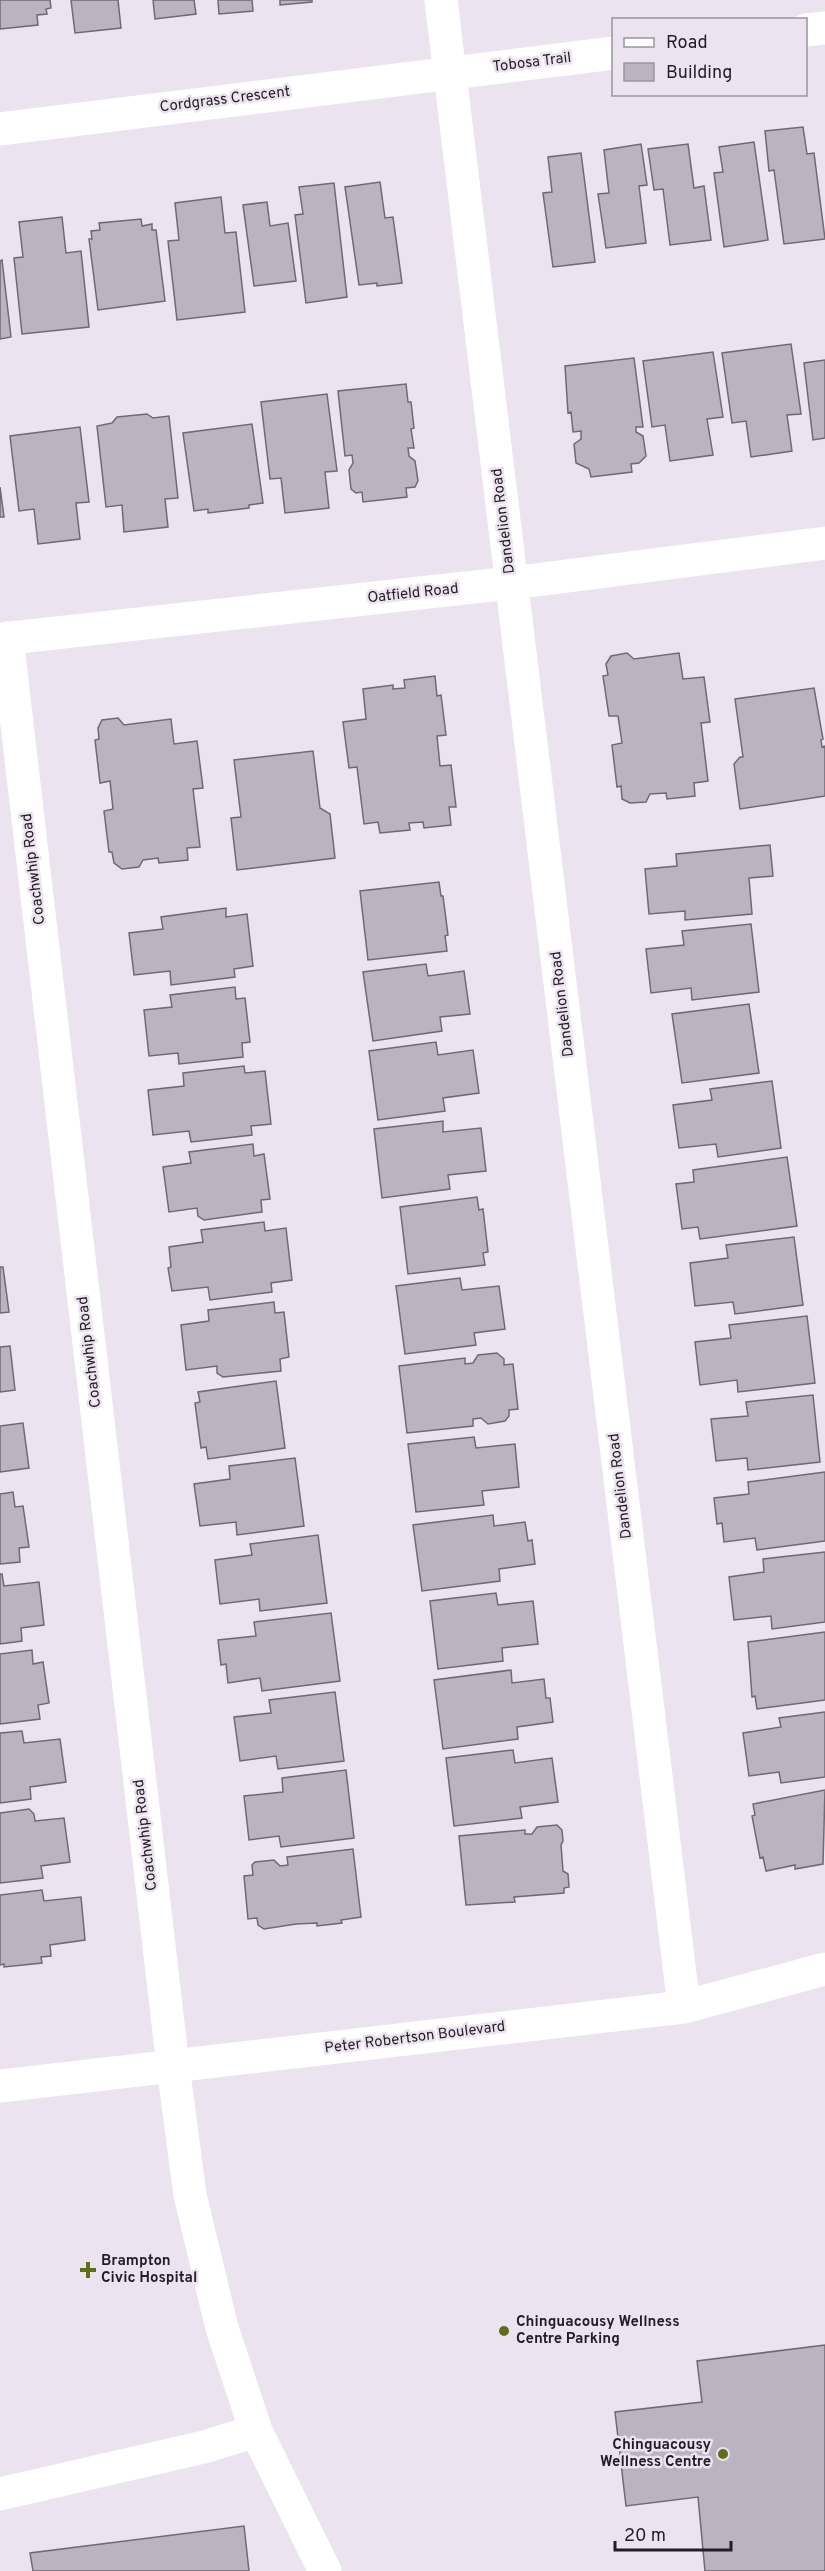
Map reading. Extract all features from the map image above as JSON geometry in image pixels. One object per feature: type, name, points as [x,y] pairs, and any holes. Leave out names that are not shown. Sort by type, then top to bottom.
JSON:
[{"type":"street","name":"Dandelion Road","points":[[441,0],[684,2007]]},
{"type":"street","points":[[807,30],[825,28]]},
{"type":"street","name":"Tobosa Trail","points":[[450,72],[612,53]]},
{"type":"street","name":"Cordgrass Crescent","points":[[0,129],[450,72]]},
{"type":"street","name":"Oatfield Road","points":[[3,639],[512,583],[825,543]]},
{"type":"street","name":"Coachwhip Road","points":[[3,639],[190,2195],[222,2328],[256,2431],[325,2571]]},
{"type":"street","name":"Peter Robertson Boulevard","points":[[0,2086],[684,2007],[825,1969]]},
{"type":"street","points":[[0,2494],[204,2447],[256,2431]]},
{"type":"building","points":[[0,0],[50,0],[51,8],[46,9],[47,14],[37,15],[38,25],[0,29]]},
{"type":"building","points":[[71,0],[118,0],[121,28],[75,33]]},
{"type":"building","points":[[153,0],[194,0],[196,14],[155,19]]},
{"type":"building","points":[[218,0],[252,0],[253,11],[219,14]]},
{"type":"building","points":[[280,0],[312,0],[312,2],[280,5]]},
{"type":"building","points":[[803,127],[807,154],[814,153],[825,239],[784,244],[774,170],[769,171],[765,131]]},
{"type":"building","points":[[754,142],[768,240],[724,247],[714,173],[723,172],[719,147]]},
{"type":"building","points":[[641,144],[647,185],[639,186],[646,243],[606,248],[598,194],[609,193],[604,150]]},
{"type":"building","points":[[688,144],[694,188],[704,186],[711,240],[670,245],[663,189],[654,190],[648,149]]},
{"type":"building","points":[[581,153],[595,262],[553,267],[543,193],[552,192],[548,157]]},
{"type":"building","points":[[380,182],[385,218],[393,217],[402,283],[377,286],[377,283],[359,285],[345,187]]},
{"type":"building","points":[[334,183],[347,297],[306,303],[295,215],[303,214],[299,187]]},
{"type":"building","points":[[221,197],[225,233],[236,232],[245,312],[177,320],[168,241],[179,240],[175,203]]},
{"type":"building","points":[[267,202],[270,226],[288,223],[296,281],[254,286],[243,205]]},
{"type":"building","points":[[62,217],[66,253],[81,251],[89,327],[22,334],[14,258],[23,257],[19,222]]},
{"type":"building","points":[[141,219],[142,226],[152,224],[152,230],[156,230],[165,301],[98,310],[89,239],[92,239],[91,231],[100,230],[99,223]]},
{"type":"building","points":[[2,260],[11,337],[0,339],[0,261]]},
{"type":"building","points":[[791,344],[801,414],[787,415],[792,451],[751,457],[746,421],[732,423],[722,353]]},
{"type":"building","points":[[713,352],[723,417],[707,419],[713,455],[670,461],[665,425],[652,427],[643,361]]},
{"type":"building","points":[[634,358],[643,427],[636,427],[636,432],[643,436],[646,456],[639,463],[631,464],[632,472],[591,477],[589,469],[576,463],[574,444],[581,439],[581,431],[573,432],[571,412],[568,413],[565,366]]},
{"type":"building","points":[[825,360],[825,438],[813,440],[804,363]]},
{"type":"building","points":[[406,384],[414,428],[411,429],[414,448],[408,448],[409,456],[415,461],[418,481],[415,487],[406,488],[407,497],[363,502],[362,492],[356,493],[351,489],[349,470],[353,463],[352,455],[345,456],[338,391]]},
{"type":"building","points":[[327,394],[337,471],[325,472],[329,508],[285,513],[281,478],[270,479],[261,402]]},
{"type":"building","points":[[147,414],[153,418],[169,416],[178,498],[165,499],[168,527],[124,532],[122,505],[106,507],[97,426],[112,423],[117,417]]},
{"type":"building","points":[[252,424],[263,503],[249,505],[249,508],[208,513],[208,509],[194,511],[183,433]]},
{"type":"building","points":[[80,427],[89,502],[76,503],[80,539],[38,544],[34,509],[19,511],[10,436]]},
{"type":"building","points":[[0,487],[4,517],[0,517]]},
{"type":"building","points":[[627,653],[634,659],[679,653],[683,679],[704,677],[710,722],[701,723],[708,781],[694,783],[695,796],[667,799],[666,793],[650,794],[646,802],[630,803],[622,799],[621,786],[617,787],[612,745],[622,743],[618,716],[609,716],[603,676],[608,675],[606,664],[611,656]]},
{"type":"building","points":[[435,676],[437,696],[441,695],[446,735],[437,736],[440,766],[451,765],[456,807],[449,807],[451,825],[424,828],[423,822],[409,823],[410,830],[380,833],[378,822],[364,824],[357,767],[349,768],[343,722],[366,719],[363,689],[393,685],[393,689],[405,688],[404,680]]},
{"type":"building","points":[[814,688],[823,739],[821,740],[822,747],[825,746],[825,796],[740,809],[734,764],[740,757],[743,757],[735,699]]},
{"type":"building","points":[[118,718],[124,725],[171,719],[174,744],[197,741],[203,788],[193,789],[200,847],[187,848],[188,860],[159,863],[158,858],[143,860],[139,867],[122,869],[114,863],[112,852],[109,852],[104,811],[113,809],[110,781],[100,783],[95,740],[99,739],[98,728],[102,720]]},
{"type":"building","points":[[313,751],[320,808],[330,814],[335,858],[237,870],[231,818],[241,817],[234,760]]},
{"type":"building","points":[[770,845],[773,876],[749,878],[752,914],[685,920],[685,911],[649,914],[645,869],[677,866],[676,854]]},
{"type":"building","points":[[439,882],[448,935],[445,936],[447,951],[368,960],[360,891]]},
{"type":"building","points":[[226,908],[226,917],[247,914],[253,966],[234,969],[235,977],[171,985],[170,971],[134,975],[129,933],[163,929],[161,917]]},
{"type":"building","points":[[751,924],[759,992],[692,1000],[691,988],[651,993],[646,949],[684,945],[682,931]]},
{"type":"building","points":[[426,964],[428,976],[464,971],[470,1014],[440,1017],[442,1031],[373,1041],[363,972]]},
{"type":"building","points":[[235,987],[236,999],[245,998],[250,1042],[242,1043],[243,1057],[179,1064],[178,1053],[149,1056],[144,1010],[172,1007],[170,995]]},
{"type":"building","points":[[749,1004],[759,1073],[682,1083],[672,1014]]},
{"type":"building","points":[[436,1042],[438,1055],[473,1050],[479,1093],[443,1098],[445,1111],[378,1120],[369,1051]]},
{"type":"building","points":[[244,1066],[245,1073],[265,1071],[271,1124],[251,1126],[252,1135],[191,1142],[189,1131],[153,1135],[148,1090],[184,1086],[183,1073]]},
{"type":"building","points":[[772,1081],[781,1148],[718,1157],[716,1144],[679,1148],[673,1105],[712,1100],[710,1089]]},
{"type":"building","points":[[443,1121],[443,1132],[481,1128],[486,1171],[448,1175],[450,1189],[382,1198],[374,1129]]},
{"type":"building","points":[[253,1144],[254,1156],[264,1154],[270,1199],[261,1200],[262,1212],[204,1220],[198,1216],[197,1208],[169,1212],[163,1167],[191,1163],[189,1152]]},
{"type":"building","points":[[787,1157],[797,1226],[700,1239],[698,1227],[682,1229],[676,1184],[694,1182],[693,1170]]},
{"type":"building","points":[[477,1197],[479,1210],[483,1209],[488,1252],[483,1253],[485,1265],[408,1274],[400,1207]]},
{"type":"building","points":[[264,1222],[265,1231],[286,1228],[292,1280],[271,1283],[272,1292],[210,1300],[208,1287],[172,1291],[168,1268],[171,1267],[169,1247],[203,1242],[201,1230]]},
{"type":"building","points":[[794,1237],[803,1305],[735,1314],[733,1302],[695,1306],[690,1263],[728,1258],[726,1245]]},
{"type":"building","points":[[0,1267],[3,1267],[9,1312],[0,1313]]},
{"type":"building","points":[[460,1278],[462,1290],[499,1286],[505,1329],[474,1333],[476,1345],[405,1354],[396,1286]]},
{"type":"building","points":[[274,1302],[275,1313],[284,1312],[289,1357],[280,1359],[281,1371],[223,1377],[217,1373],[217,1366],[186,1370],[181,1325],[209,1321],[208,1310]]},
{"type":"building","points":[[807,1316],[815,1383],[738,1392],[737,1380],[700,1385],[695,1342],[731,1338],[729,1325]]},
{"type":"building","points":[[10,1346],[15,1390],[0,1392],[0,1347]]},
{"type":"building","points":[[497,1353],[504,1359],[504,1365],[513,1364],[518,1409],[509,1410],[509,1416],[505,1421],[488,1424],[481,1418],[473,1419],[473,1426],[407,1433],[399,1366],[465,1358],[465,1364],[473,1363],[478,1355]]},
{"type":"building","points":[[276,1381],[285,1448],[208,1459],[206,1447],[201,1448],[195,1403],[200,1402],[198,1392]]},
{"type":"building","points":[[813,1395],[820,1462],[748,1470],[747,1458],[716,1461],[711,1419],[748,1416],[746,1402]]},
{"type":"building","points":[[23,1423],[29,1468],[0,1472],[0,1426]]},
{"type":"building","points":[[474,1437],[476,1448],[515,1444],[519,1487],[482,1491],[484,1505],[416,1512],[408,1444]]},
{"type":"building","points":[[295,1458],[304,1526],[237,1535],[236,1522],[200,1526],[194,1484],[230,1479],[229,1466]]},
{"type":"building","points":[[825,1472],[825,1541],[757,1550],[755,1538],[724,1542],[722,1523],[717,1524],[714,1498],[749,1494],[748,1482]]},
{"type":"building","points":[[13,1492],[15,1507],[23,1506],[29,1547],[19,1548],[20,1562],[0,1564],[0,1494]]},
{"type":"building","points":[[493,1515],[494,1526],[525,1522],[528,1541],[532,1540],[535,1564],[499,1569],[500,1581],[422,1591],[413,1525]]},
{"type":"building","points":[[318,1535],[327,1603],[260,1611],[259,1599],[220,1604],[215,1560],[252,1555],[250,1544]]},
{"type":"building","points":[[825,1552],[825,1622],[772,1629],[771,1616],[734,1620],[729,1577],[764,1572],[763,1559]]},
{"type":"building","points":[[0,1574],[2,1574],[4,1586],[39,1582],[44,1625],[21,1628],[22,1641],[0,1644]]},
{"type":"building","points":[[496,1593],[498,1605],[533,1601],[538,1644],[502,1648],[503,1661],[438,1669],[430,1601]]},
{"type":"building","points":[[331,1613],[340,1681],[262,1691],[260,1678],[228,1683],[226,1664],[221,1665],[218,1640],[256,1636],[254,1622]]},
{"type":"building","points":[[825,1632],[825,1700],[757,1709],[755,1696],[752,1697],[748,1642]]},
{"type":"building","points":[[32,1650],[33,1664],[43,1662],[49,1703],[38,1705],[40,1719],[0,1724],[0,1654]]},
{"type":"building","points":[[511,1670],[512,1683],[544,1679],[546,1698],[550,1698],[553,1722],[517,1727],[518,1739],[443,1749],[434,1680]]},
{"type":"building","points":[[335,1692],[344,1761],[278,1769],[276,1756],[240,1761],[234,1717],[271,1713],[269,1700]]},
{"type":"building","points":[[825,1712],[825,1777],[781,1783],[779,1772],[749,1776],[743,1733],[781,1727],[779,1718]]},
{"type":"building","points":[[22,1731],[24,1743],[60,1739],[66,1782],[30,1787],[31,1799],[0,1803],[0,1733]]},
{"type":"building","points":[[513,1750],[515,1763],[552,1758],[558,1802],[520,1807],[522,1818],[454,1826],[446,1758]]},
{"type":"building","points":[[346,1770],[354,1838],[281,1847],[279,1836],[249,1840],[244,1796],[283,1792],[282,1778]]},
{"type":"building","points":[[825,1790],[823,1864],[795,1869],[795,1865],[766,1871],[763,1857],[760,1858],[752,1816],[755,1815],[753,1804]]},
{"type":"building","points":[[29,1809],[34,1814],[35,1821],[64,1818],[70,1862],[41,1866],[43,1878],[0,1883],[0,1813]]},
{"type":"building","points":[[557,1825],[562,1830],[563,1871],[568,1874],[569,1887],[564,1888],[564,1893],[514,1897],[515,1902],[466,1905],[459,1836],[525,1830],[525,1834],[532,1834],[537,1827]]},
{"type":"building","points":[[353,1849],[361,1917],[341,1920],[342,1923],[317,1926],[317,1923],[296,1924],[264,1929],[258,1925],[257,1918],[248,1919],[244,1876],[253,1875],[252,1865],[255,1862],[274,1860],[280,1866],[288,1865],[287,1857]]},
{"type":"building","points":[[42,1890],[44,1901],[81,1897],[85,1940],[50,1945],[51,1956],[41,1957],[42,1963],[4,1967],[4,1964],[0,1965],[0,1895]]},
{"type":"building","name":"Chinguacousy Wellness Centre","points":[[825,2345],[825,2571],[705,2571],[698,2497],[626,2506],[615,2412],[702,2402],[697,2361]]},
{"type":"building","points":[[244,2526],[249,2571],[33,2571],[30,2553]]},
{"type":"place","name":"Brampton Civic Hospital","points":[[88,2270]]},
{"type":"place","name":"Chinguacousy Wellness Centre Parking","points":[[504,2331]]},
{"type":"place","name":"Chinguacousy Wellness Centre","points":[[723,2454]]}]
